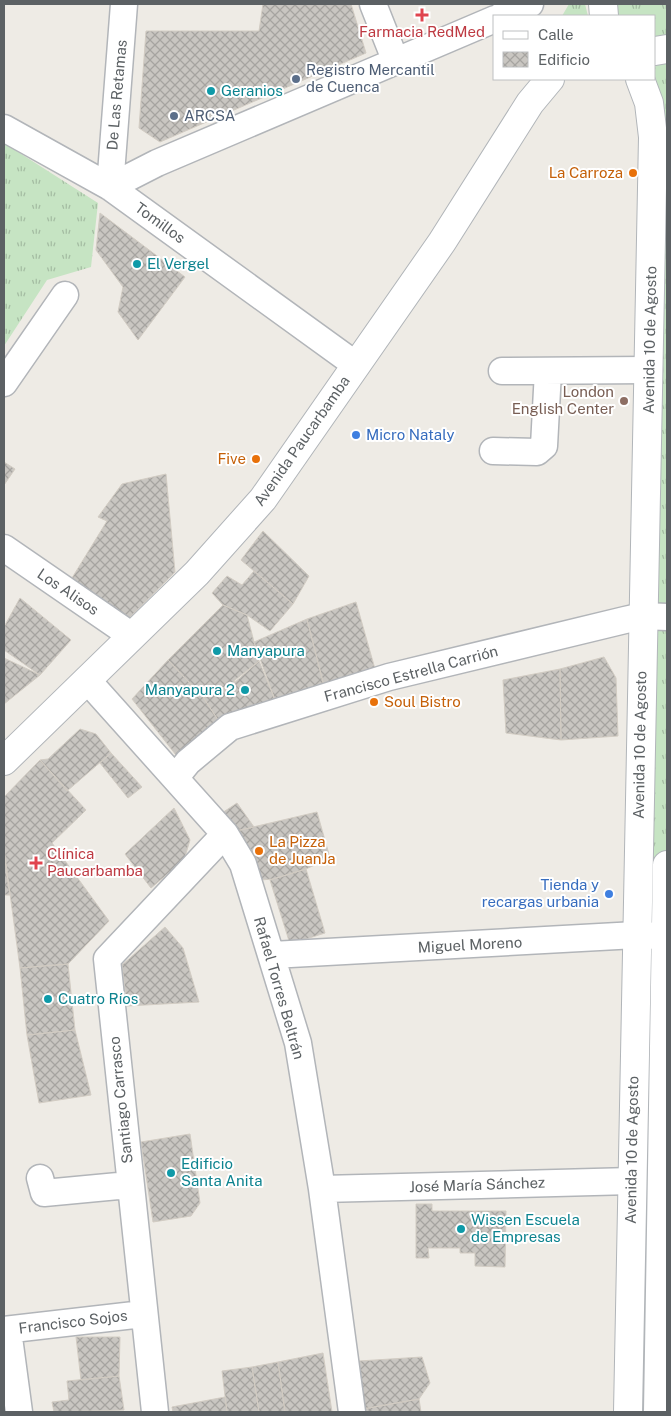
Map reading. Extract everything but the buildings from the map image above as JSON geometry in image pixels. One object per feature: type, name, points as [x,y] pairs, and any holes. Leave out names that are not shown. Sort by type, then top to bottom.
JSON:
[{"type":"main road","name":"Avenida Paucarbamba","points":[[4,761],[197,573],[263,499],[442,242],[530,103],[549,80]]},
{"type":"main road","name":"Avenida 10 de Agosto","points":[[628,1412],[636,935],[655,616],[649,370],[653,137],[649,103],[640,80]]},
{"type":"main road","name":"Avenida 10 de Agosto","points":[[658,1412],[667,866]]},
{"type":"street","name":"De Las Retamas","points":[[110,187],[124,4]]},
{"type":"street","points":[[372,4],[396,62]]},
{"type":"street","points":[[503,15],[530,4]]},
{"type":"street","points":[[110,187],[157,163],[493,20]]},
{"type":"street","name":"Tomillos","points":[[4,128],[110,187],[356,365]]},
{"type":"street","points":[[4,383],[65,295]]},
{"type":"street","points":[[502,371],[649,370]]},
{"type":"street","points":[[493,451],[537,452],[544,446],[548,371]]},
{"type":"street","name":"Los Alisos","points":[[4,548],[132,636]]},
{"type":"street","name":"Francisco Estrella Carrión","points":[[175,778],[188,762],[230,727],[390,677],[655,616]]},
{"type":"street","name":"Rafael Torres Beltrán","points":[[87,680],[225,834],[242,864],[298,1043],[322,1189],[352,1412]]},
{"type":"street","name":"Santiago Carrasco","points":[[155,1412],[106,959],[225,834]]},
{"type":"street","name":"Miguel Moreno","points":[[272,955],[636,935],[667,936]]},
{"type":"street","points":[[40,1178],[44,1193],[129,1184]]},
{"type":"street","name":"José María Sánchez","points":[[322,1189],[632,1181]]},
{"type":"street","name":"Francisco Sojos","points":[[6,1330],[143,1314]]},
{"type":"street","points":[[6,1330],[19,1412]]},
{"type":"green space","points":[[569,4],[585,4],[588,15],[563,15]]},
{"type":"green space","points":[[610,4],[667,4],[667,40],[656,44],[656,15],[612,15]]},
{"type":"green space","points":[[667,49],[667,865],[658,1412],[628,1412],[640,80],[656,80],[656,51]]},
{"type":"green space","points":[[4,143],[98,203],[91,267],[47,280],[4,346]]},
{"type":"place","name":"Farmacia RedMed","points":[[422,15]]},
{"type":"place","name":"Registro Mercantil de Cuenca","points":[[296,79]]},
{"type":"place","name":"Geranios","points":[[211,91]]},
{"type":"place","name":"ARCSA","points":[[174,116]]},
{"type":"place","name":"La Carroza","points":[[633,173]]},
{"type":"place","name":"El Vergel","points":[[137,264]]},
{"type":"place","name":"London English Center","points":[[624,401]]},
{"type":"place","name":"Micro Nataly","points":[[356,435]]},
{"type":"place","name":"Five","points":[[256,459]]},
{"type":"place","name":"Manyapura","points":[[217,651]]},
{"type":"place","name":"Manyapura 2","points":[[245,690]]},
{"type":"place","name":"Soul Bistro","points":[[374,702]]},
{"type":"place","name":"La Pizza de JuanJa","points":[[259,851]]},
{"type":"place","name":"Clínica Paucarbamba","points":[[36,863]]},
{"type":"place","name":"Tienda y recargas urbania","points":[[609,894]]},
{"type":"place","name":"Cuatro Ríos","points":[[48,999]]},
{"type":"place","name":"Edificio Santa Anita","points":[[171,1173]]},
{"type":"place","name":"Wissen Escuela de Empresas","points":[[461,1229]]}]
